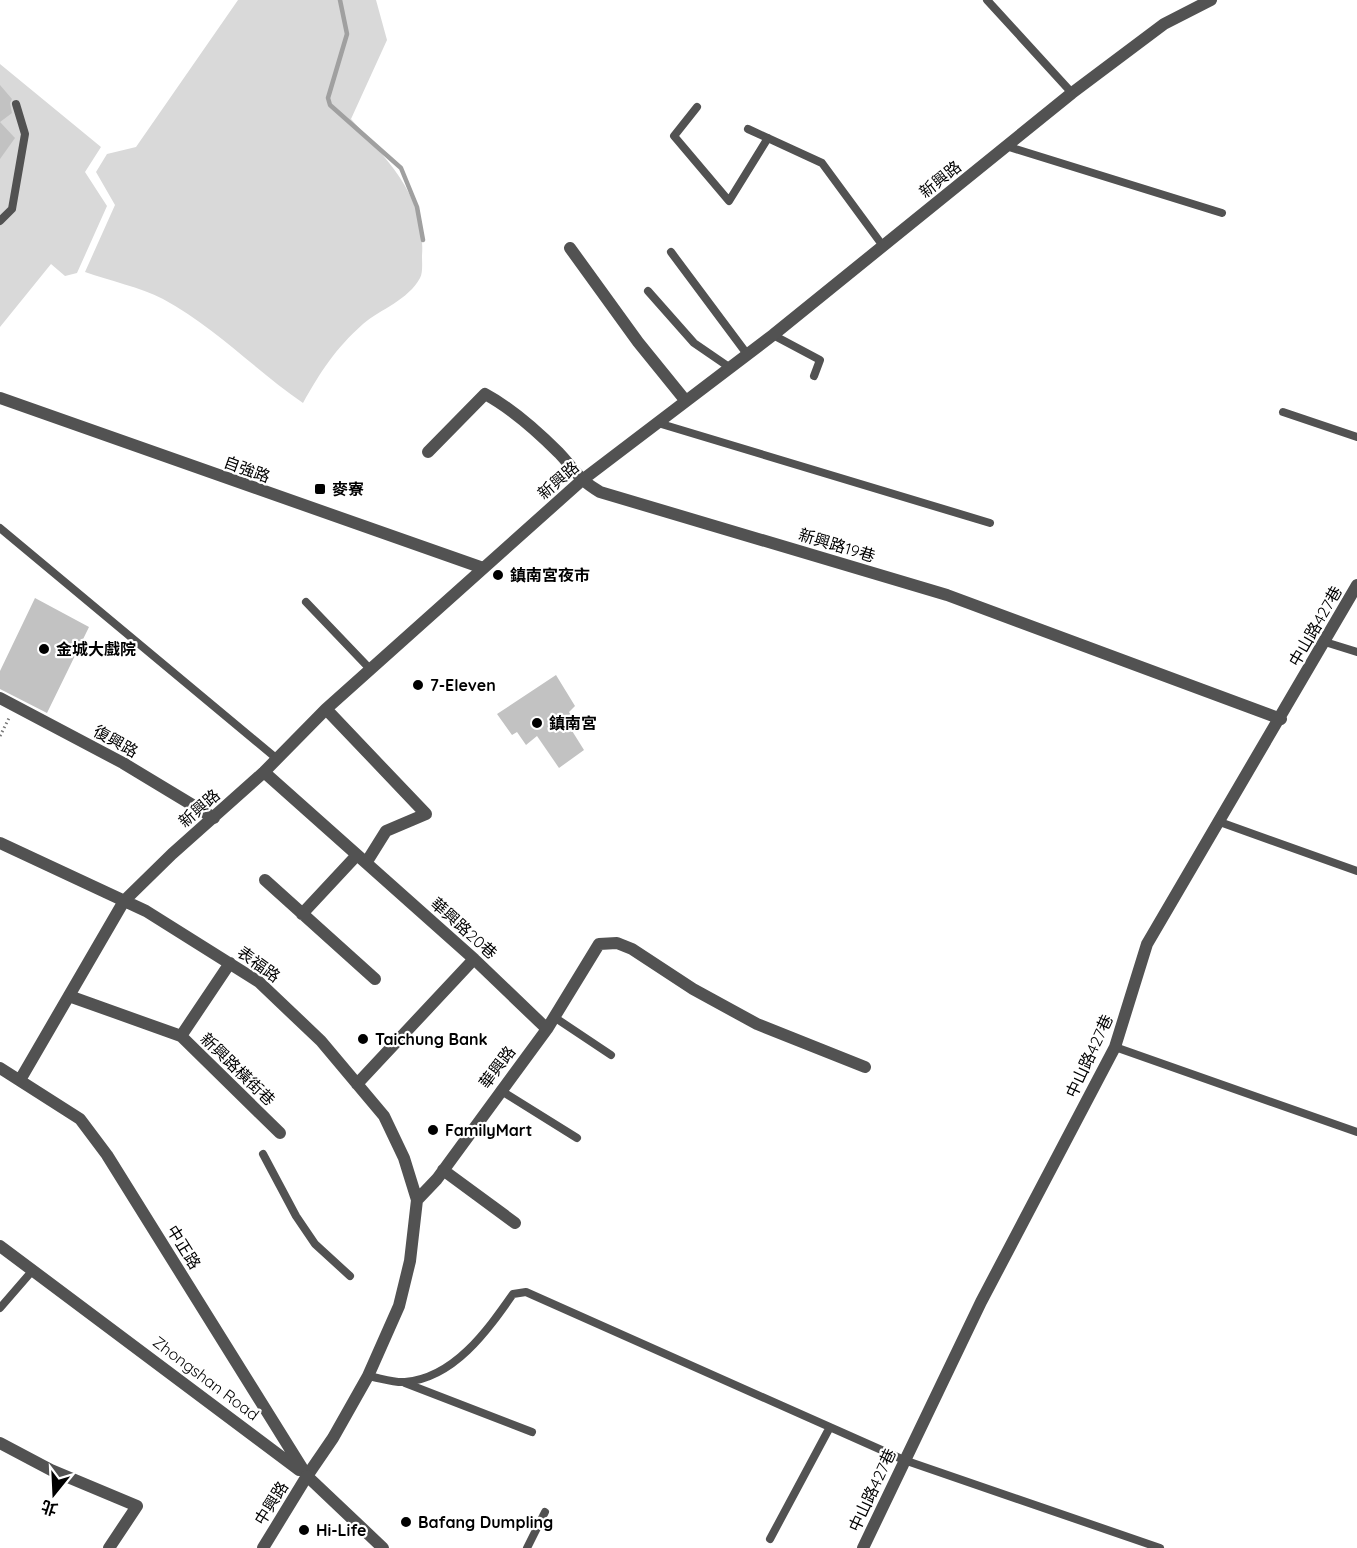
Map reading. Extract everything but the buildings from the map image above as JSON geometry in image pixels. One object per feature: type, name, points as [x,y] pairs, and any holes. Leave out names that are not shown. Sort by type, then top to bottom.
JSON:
[{"type":"street","name":"新興路","points":[[20,1080],[124,901],[172,854],[264,772],[326,709],[581,481],[773,335],[1072,93],[1164,24],[1211,0]]},
{"type":"street","points":[[570,248],[638,342],[685,400]]},
{"type":"street","name":"新興路19巷","points":[[428,452],[485,394],[500,402],[559,454],[581,481],[600,492],[947,595],[1281,719]]},
{"type":"street","name":"自強路","points":[[0,398],[397,540],[483,568]]},
{"type":"street","name":"中山路427巷","points":[[863,1548],[981,1302],[1115,1047],[1147,944],[1217,821],[1281,719],[1357,585]]},
{"type":"street","name":"復興路","points":[[0,698],[123,763],[214,818]]},
{"type":"street","points":[[302,914],[362,859],[386,831],[426,814],[326,709]]},
{"type":"street","name":"華興路20巷","points":[[264,772],[474,959],[546,1029]]},
{"type":"street","name":"表福路","points":[[0,843],[146,910],[260,982],[321,1041],[384,1116],[404,1158],[417,1200]]},
{"type":"street","points":[[265,880],[375,979]]},
{"type":"street","name":"華興路","points":[[417,1200],[443,1170],[546,1029],[599,944],[617,943],[632,949],[693,989],[757,1024],[865,1067]]},
{"type":"street","points":[[357,1084],[474,959]]},
{"type":"street","points":[[181,1036],[230,963]]},
{"type":"street","name":"新興路橫街巷","points":[[69,996],[181,1036],[280,1133]]},
{"type":"street","name":"中正路","points":[[0,1068],[80,1119],[107,1155],[307,1476]]},
{"type":"street","points":[[443,1170],[515,1223]]},
{"type":"street","points":[[307,1476],[333,1438],[368,1376],[399,1306],[410,1261],[417,1200]]},
{"type":"street","name":"Zhongshan Road","points":[[0,1246],[307,1476],[383,1548]]},
{"type":"street","points":[[0,1443],[51,1470],[136,1506],[109,1548]]},
{"type":"street","name":"中興路","points":[[263,1548],[307,1476]]},
{"type":"lane","points":[[987,0],[1072,93]]},
{"type":"lane","points":[[0,221],[12,209],[25,134],[16,104]]},
{"type":"lane","points":[[697,107],[674,136],[729,201],[768,138]]},
{"type":"lane","points":[[748,129],[822,163],[883,246]]},
{"type":"lane","points":[[1006,146],[1222,213]]},
{"type":"lane","points":[[671,252],[747,354]]},
{"type":"lane","points":[[648,291],[694,343],[729,367]]},
{"type":"lane","points":[[773,335],[820,360],[814,376]]},
{"type":"lane","points":[[1283,412],[1357,437]]},
{"type":"lane","points":[[658,423],[990,523]]},
{"type":"lane","points":[[0,528],[276,758]]},
{"type":"lane","points":[[306,602],[371,670]]},
{"type":"lane","points":[[1325,642],[1357,652]]},
{"type":"lane","points":[[1217,821],[1357,871]]},
{"type":"lane","points":[[554,1017],[610,1055]]},
{"type":"lane","points":[[1115,1047],[1357,1132]]},
{"type":"lane","points":[[500,1090],[577,1138]]},
{"type":"lane","points":[[263,1154],[296,1216],[315,1244],[350,1276]]},
{"type":"lane","points":[[0,1308],[33,1270]]},
{"type":"lane","points":[[404,1382],[430,1376],[451,1365],[471,1347],[513,1294],[525,1292],[904,1460],[1160,1548]]},
{"type":"lane","points":[[368,1376],[404,1382],[532,1432]]},
{"type":"lane","points":[[770,1539],[830,1427]]},
{"type":"lane","points":[[527,1548],[545,1512]]},
{"type":"path","points":[[0,736],[15,706]]},
{"type":"shaded area","points":[[238,0],[376,0],[387,40],[351,119],[402,181],[418,215],[422,235],[422,273],[415,286],[363,324],[344,342],[303,403],[182,310],[145,291],[85,272],[115,205],[96,172],[107,154],[136,147]]},
{"type":"shaded area","points":[[0,64],[101,147],[85,172],[107,206],[77,273],[65,276],[51,264],[0,327]]},
{"type":"waterway","points":[[340,0],[347,34],[328,98],[330,105],[401,168],[417,207],[423,240]]},
{"type":"place","name":"麥寮","points":[[320,489]]},
{"type":"place","name":"鎮南宮夜市","points":[[498,575]]},
{"type":"place","name":"金城大戲院","points":[[44,649]]},
{"type":"place","name":"7-Eleven","points":[[418,685]]},
{"type":"place","name":"鎮南宮","points":[[537,723]]},
{"type":"place","name":"Taichung Bank","points":[[363,1039]]},
{"type":"place","name":"FamilyMart","points":[[433,1130]]},
{"type":"place","name":"Bafang Dumpling","points":[[406,1522]]},
{"type":"place","name":"Hi-Life","points":[[304,1530]]}]
